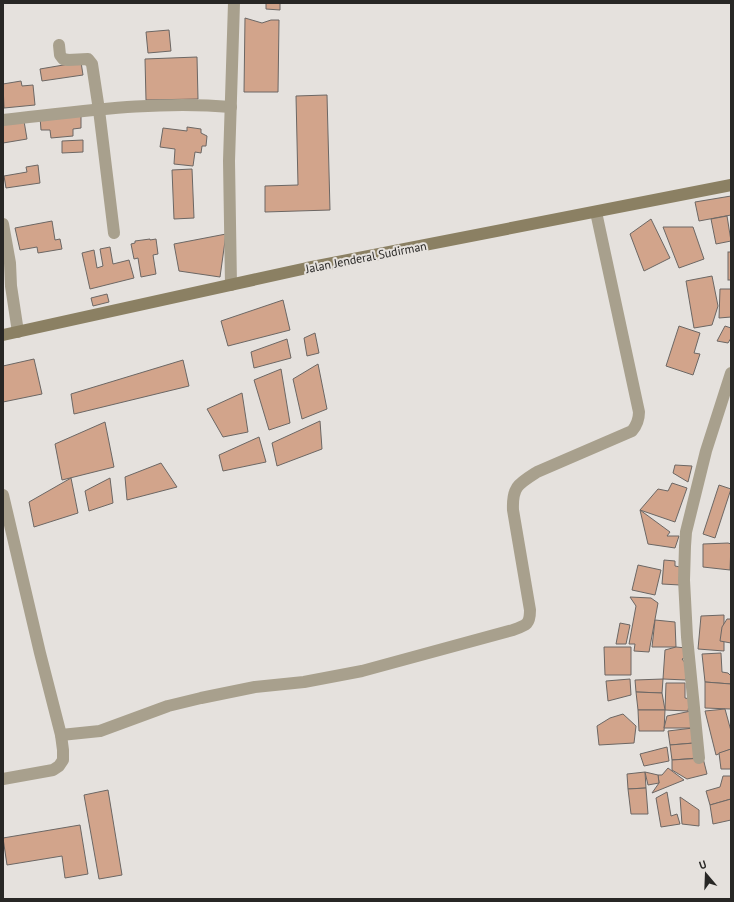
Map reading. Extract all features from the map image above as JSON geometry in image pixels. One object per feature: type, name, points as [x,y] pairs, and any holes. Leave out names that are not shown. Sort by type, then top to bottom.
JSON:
[{"type":"main road","name":"Jalan Jenderal Sudirman","points":[[3,335],[307,268],[731,185]]},
{"type":"street","points":[[231,285],[229,161],[235,3]]},
{"type":"street","points":[[231,285],[235,3]]},
{"type":"street","points":[[59,45],[60,54],[63,59],[88,59],[92,64],[114,233]]},
{"type":"street","points":[[3,120],[139,106],[200,104],[231,107]]},
{"type":"street","points":[[61,735],[100,731],[156,710],[201,698],[255,687],[304,682],[362,670],[513,630],[527,624],[530,619],[530,610],[513,510],[512,498],[514,490],[537,472],[632,431],[637,425],[639,417],[596,212]]},
{"type":"street","points":[[3,224],[10,263],[11,286],[18,332]]},
{"type":"street","points":[[699,758],[687,637],[684,580],[686,532],[706,451],[731,373]]},
{"type":"street","points":[[3,495],[61,735],[63,755],[63,760],[60,766],[53,770],[3,779]]},
{"type":"building","points":[[266,3],[280,3],[280,10],[266,9]]},
{"type":"building","points":[[245,18],[262,23],[271,20],[279,20],[278,92],[244,92]]},
{"type":"building","points":[[169,30],[171,51],[148,53],[146,32]]},
{"type":"building","points":[[197,57],[198,99],[146,100],[145,59]]},
{"type":"building","points":[[81,62],[83,75],[42,81],[40,69]]},
{"type":"building","points":[[21,81],[22,86],[33,85],[35,105],[4,108],[3,84]]},
{"type":"building","points":[[327,95],[330,210],[265,212],[265,186],[298,185],[296,96]]},
{"type":"building","points":[[81,115],[81,128],[73,129],[73,136],[51,138],[50,130],[41,130],[40,117]]},
{"type":"building","points":[[24,121],[27,139],[3,143],[3,124]]},
{"type":"building","points":[[187,127],[201,129],[201,133],[207,136],[206,146],[202,146],[201,153],[195,152],[193,166],[174,164],[175,149],[160,147],[163,128],[187,131]]},
{"type":"building","points":[[83,140],[83,152],[62,153],[62,141]]},
{"type":"building","points":[[38,165],[40,183],[6,188],[4,176],[27,172],[26,167]]},
{"type":"building","points":[[192,169],[194,218],[174,219],[172,170]]},
{"type":"building","points":[[731,196],[731,215],[699,221],[695,202]]},
{"type":"building","points":[[727,216],[731,241],[716,244],[711,219]]},
{"type":"building","points":[[651,219],[670,258],[644,271],[630,234]]},
{"type":"building","points":[[52,221],[55,240],[60,239],[62,249],[38,253],[37,247],[20,250],[15,228]]},
{"type":"building","points":[[663,227],[693,227],[704,259],[679,268]]},
{"type":"building","points":[[226,234],[220,277],[179,271],[174,244]]},
{"type":"building","points":[[156,239],[158,254],[153,255],[156,274],[141,277],[138,258],[134,259],[131,244],[135,243],[135,241]]},
{"type":"building","points":[[110,247],[113,264],[129,260],[134,278],[90,289],[82,253],[94,250],[97,268],[103,266],[100,249]]},
{"type":"building","points":[[728,252],[731,252],[731,280],[728,280]]},
{"type":"building","points":[[712,276],[718,306],[712,325],[694,328],[686,281]]},
{"type":"building","points":[[720,289],[731,289],[731,317],[719,318]]},
{"type":"building","points":[[107,294],[109,302],[93,306],[91,298]]},
{"type":"building","points":[[283,300],[290,330],[228,346],[221,321]]},
{"type":"building","points":[[679,326],[700,333],[694,353],[700,354],[693,375],[666,366]]},
{"type":"building","points":[[725,326],[731,328],[731,338],[728,343],[717,341]]},
{"type":"building","points":[[315,333],[319,353],[307,356],[304,338]]},
{"type":"building","points":[[287,339],[291,358],[254,368],[251,352]]},
{"type":"building","points":[[34,359],[42,394],[3,402],[3,366]]},
{"type":"building","points":[[183,360],[189,386],[74,414],[71,394]]},
{"type":"building","points":[[318,364],[327,409],[302,419],[293,379]]},
{"type":"building","points":[[281,369],[290,423],[269,430],[254,380]]},
{"type":"building","points":[[242,393],[248,432],[223,437],[207,409]]},
{"type":"building","points":[[320,421],[322,449],[277,466],[272,443]]},
{"type":"building","points":[[105,422],[114,467],[62,480],[55,444]]},
{"type":"building","points":[[259,437],[266,462],[223,471],[219,455]]},
{"type":"building","points":[[161,463],[177,487],[127,500],[125,477]]},
{"type":"building","points":[[675,465],[692,466],[688,482],[673,473]]},
{"type":"building","points":[[71,478],[78,513],[34,527],[29,502]]},
{"type":"building","points":[[110,478],[113,503],[89,511],[85,491]]},
{"type":"building","points":[[672,483],[687,488],[675,522],[640,510],[658,489],[668,491]]},
{"type":"building","points":[[719,485],[731,489],[715,538],[703,534]]},
{"type":"building","points":[[640,510],[670,532],[667,536],[679,536],[675,548],[648,544]]},
{"type":"building","points":[[703,544],[731,544],[730,570],[703,567]]},
{"type":"building","points":[[664,560],[675,561],[675,566],[680,567],[680,585],[662,584]]},
{"type":"building","points":[[638,565],[661,570],[655,595],[632,590]]},
{"type":"building","points":[[630,597],[651,598],[658,603],[649,652],[634,651],[635,644],[629,644],[636,606]]},
{"type":"building","points":[[724,615],[724,651],[698,649],[701,616]]},
{"type":"building","points":[[727,619],[731,619],[731,643],[720,641],[722,627]]},
{"type":"building","points":[[655,620],[675,622],[676,647],[652,647]]},
{"type":"building","points":[[620,623],[630,625],[626,644],[616,644]]},
{"type":"building","points":[[604,647],[631,647],[631,675],[605,675]]},
{"type":"building","points":[[676,647],[686,648],[686,657],[682,659],[686,664],[686,680],[663,679],[665,650]]},
{"type":"building","points":[[721,653],[722,672],[728,673],[731,676],[731,684],[705,682],[702,654]]},
{"type":"building","points":[[630,679],[631,695],[608,701],[606,681]]},
{"type":"building","points":[[663,679],[662,693],[636,692],[635,680]]},
{"type":"building","points":[[705,682],[731,684],[731,709],[705,708]]},
{"type":"building","points":[[666,683],[685,683],[685,698],[690,699],[688,711],[665,710]]},
{"type":"building","points":[[636,692],[662,693],[665,710],[638,710]]},
{"type":"building","points":[[725,709],[731,731],[731,749],[716,755],[705,711]]},
{"type":"building","points":[[638,710],[665,710],[664,731],[639,731]]},
{"type":"building","points":[[691,711],[693,728],[664,728],[667,716]]},
{"type":"building","points":[[623,714],[636,726],[634,743],[599,745],[597,726],[610,718]]},
{"type":"building","points":[[693,728],[694,743],[670,745],[668,731]]},
{"type":"building","points":[[694,743],[698,758],[672,760],[670,745]]},
{"type":"building","points":[[667,747],[669,761],[644,766],[640,754]]},
{"type":"building","points":[[731,749],[731,769],[721,769],[719,753]]},
{"type":"building","points":[[703,758],[707,774],[687,779],[672,770],[672,760]]},
{"type":"building","points":[[668,768],[684,780],[652,793],[659,783],[658,775],[662,775]]},
{"type":"building","points":[[645,772],[646,788],[628,789],[627,774]]},
{"type":"building","points":[[645,772],[658,775],[659,783],[648,785]]},
{"type":"building","points":[[723,776],[731,776],[731,799],[710,805],[706,791],[720,787]]},
{"type":"building","points":[[646,788],[648,814],[631,814],[628,789]]},
{"type":"building","points":[[108,790],[122,875],[99,879],[84,795]]},
{"type":"building","points":[[667,792],[671,816],[677,814],[680,824],[661,827],[656,798]]},
{"type":"building","points":[[680,797],[699,810],[699,826],[682,824]]},
{"type":"building","points":[[731,799],[731,820],[713,824],[710,805]]},
{"type":"building","points":[[80,825],[88,874],[65,878],[62,856],[7,865],[3,838]]}]
